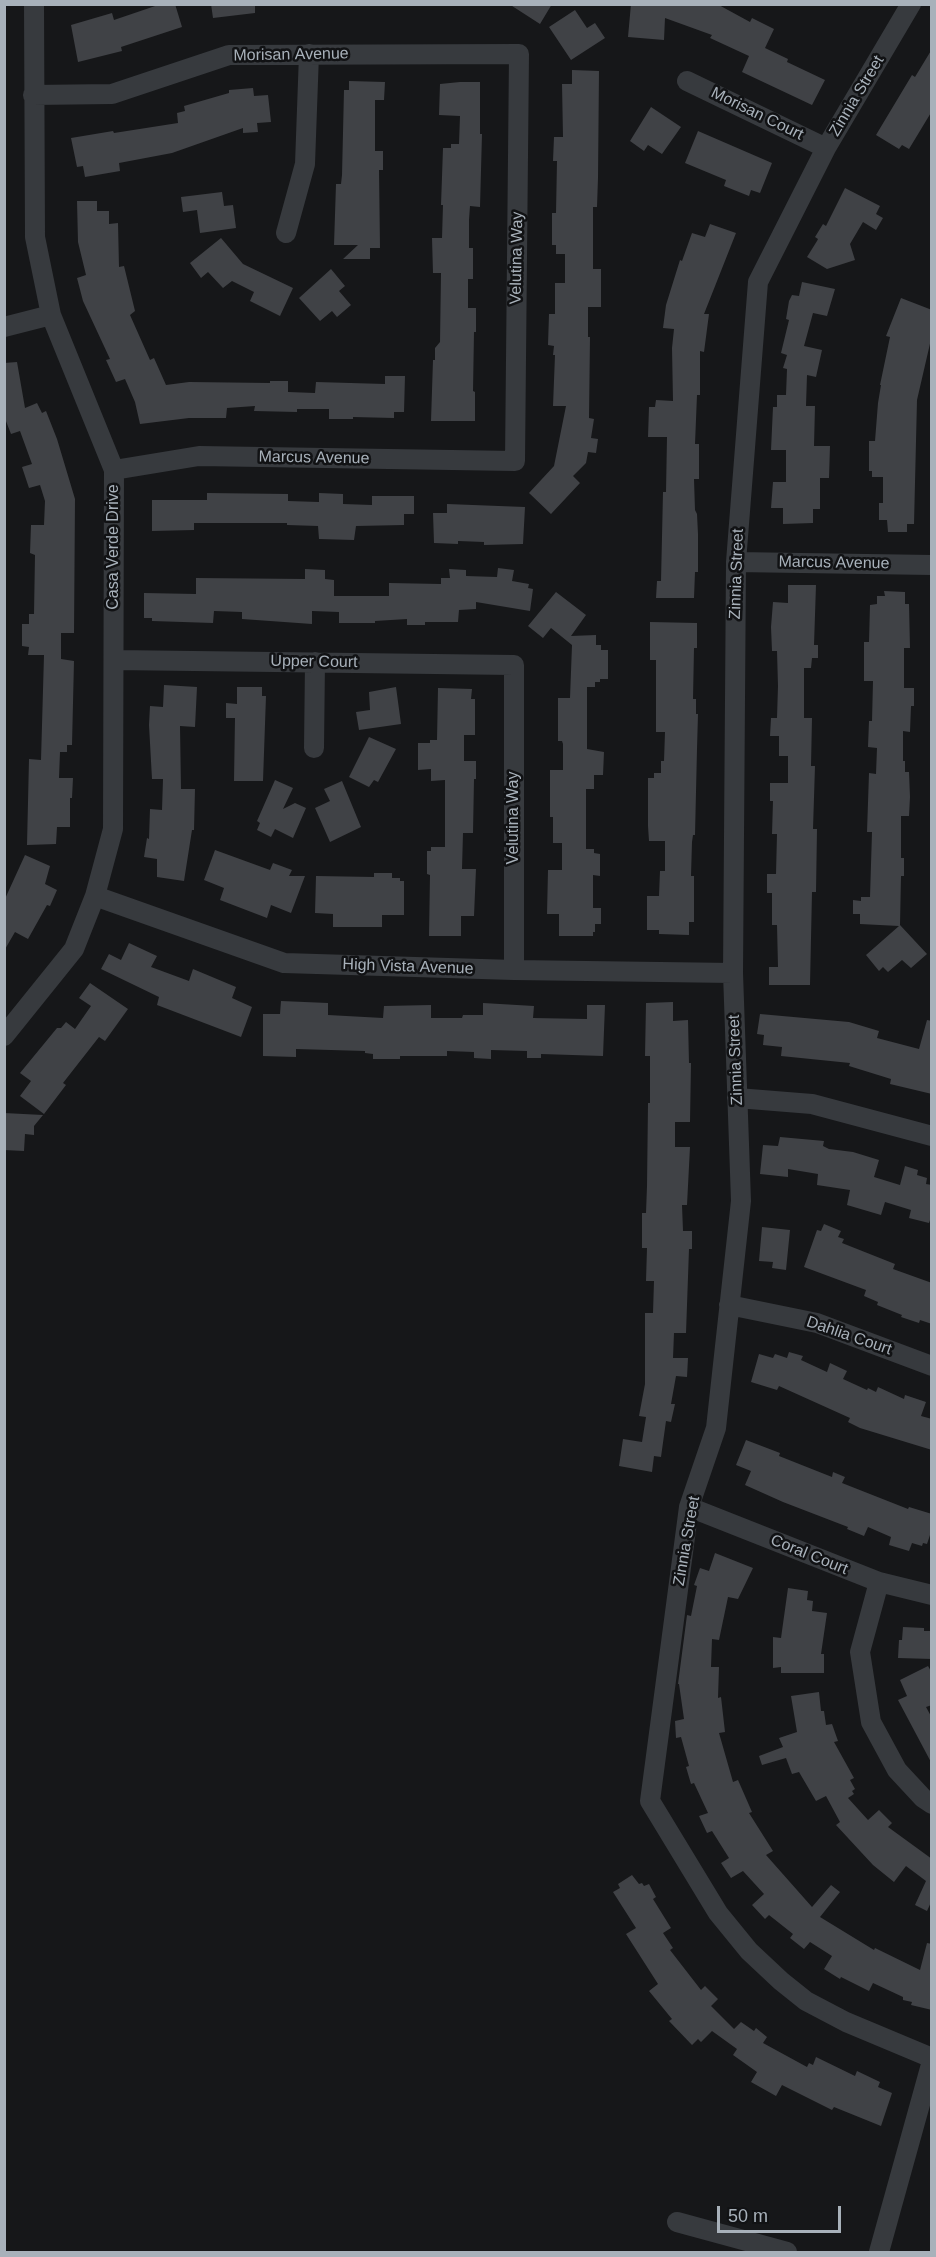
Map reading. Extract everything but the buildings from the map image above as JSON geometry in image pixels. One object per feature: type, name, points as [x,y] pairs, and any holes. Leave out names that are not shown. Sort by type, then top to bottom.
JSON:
[{"type":"street","name":"Casa Verde Drive","points":[[4,1036],[74,949],[95,896],[113,830],[114,470],[51,315],[35,237],[34,4]]},
{"type":"street","name":"Zinnia Street","points":[[911,4],[826,148],[758,282],[736,562],[733,973],[741,1201],[716,1428],[689,1507],[650,1802],[718,1913],[749,1952],[780,1981],[806,2001],[846,2022],[932,2060]]},
{"type":"street","points":[[286,233],[305,164],[309,54]]},
{"type":"street","name":"Morisan Avenue","points":[[33,95],[112,94],[229,55],[519,54]]},
{"type":"street","name":"Velutina Way","points":[[515,461],[519,54]]},
{"type":"street","name":"Morisan Court","points":[[687,81],[826,148]]},
{"type":"street","points":[[4,327],[51,315]]},
{"type":"street","name":"Marcus Avenue","points":[[114,470],[199,456],[515,461]]},
{"type":"street","name":"Marcus Avenue","points":[[736,562],[932,565]]},
{"type":"street","name":"Upper Court","points":[[114,660],[514,665]]},
{"type":"street","points":[[314,748],[315,662]]},
{"type":"street","name":"Velutina Way","points":[[514,665],[514,970]]},
{"type":"street","name":"High Vista Avenue","points":[[95,896],[284,963],[514,970],[733,973]]},
{"type":"street","points":[[737,1098],[812,1104],[932,1136]]},
{"type":"street","name":"Dahlia Court","points":[[729,1305],[817,1323],[932,1366]]},
{"type":"street","name":"Coral Court","points":[[689,1507],[879,1582],[932,1595]]},
{"type":"street","points":[[879,1582],[860,1652],[871,1722],[897,1770],[932,1804]]},
{"type":"street","points":[[879,2253],[932,2060]]},
{"type":"street","points":[[677,2222],[787,2253]]}]
